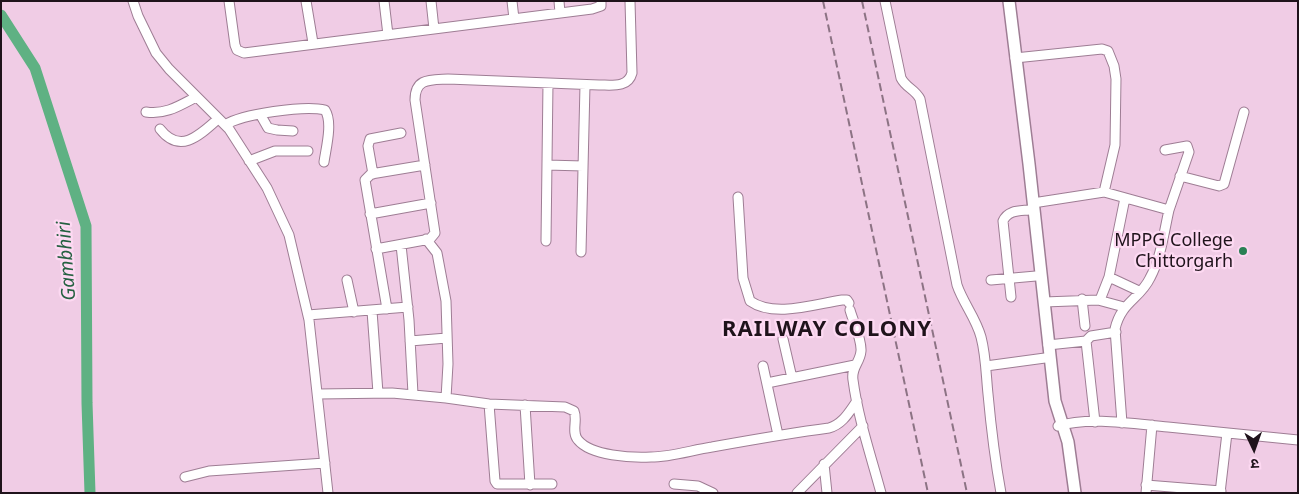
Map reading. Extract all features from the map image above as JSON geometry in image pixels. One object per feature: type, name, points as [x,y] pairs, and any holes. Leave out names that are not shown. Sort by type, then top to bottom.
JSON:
[{"type":"main road","points":[[1002,1],[1069,493]]},
{"type":"main road","points":[[1008,1],[1031,206],[1045,358],[1051,402],[1069,450],[1075,493]]},
{"type":"street","points":[[133,1],[156,53],[169,69],[222,122],[266,188],[289,236],[308,315],[328,493]]},
{"type":"street","points":[[229,1],[235,45],[240,52],[560,14],[598,8],[601,1]]},
{"type":"street","points":[[306,1],[313,43]]},
{"type":"street","points":[[384,1],[388,35]]},
{"type":"street","points":[[431,1],[434,29]]},
{"type":"street","points":[[512,1],[514,19]]},
{"type":"street","points":[[559,1],[560,14]]},
{"type":"street","points":[[376,249],[426,240],[434,236],[435,233],[415,100],[415,91],[418,86],[423,82],[448,79],[585,85],[619,85],[626,83],[632,73],[630,1]]},
{"type":"street","points":[[885,1],[901,78],[905,86],[916,92],[920,99],[954,275],[961,297],[981,336],[1001,493]]},
{"type":"street","points":[[1015,58],[1102,49],[1108,51],[1114,66],[1116,79],[1116,145],[1104,192]]},
{"type":"street","points":[[546,241],[548,84]]},
{"type":"street","points":[[581,252],[585,85]]},
{"type":"street","points":[[146,112],[167,112],[196,97]]},
{"type":"street","points":[[160,130],[170,140],[184,142],[222,122],[243,117],[304,110],[325,110],[328,116],[328,136],[324,162]]},
{"type":"street","points":[[1180,176],[1219,186],[1224,184],[1244,112]]},
{"type":"street","points":[[260,114],[268,128],[292,132]]},
{"type":"street","points":[[373,174],[368,146],[370,138],[401,133]]},
{"type":"street","points":[[1122,423],[1116,332],[1117,318],[1124,307],[1149,280],[1155,267],[1169,210],[1188,156],[1189,148],[1184,146],[1165,150]]},
{"type":"street","points":[[249,161],[275,151],[308,151]]},
{"type":"street","points":[[387,310],[365,184],[367,176],[425,164]]},
{"type":"street","points":[[547,165],[583,166]]},
{"type":"street","points":[[1011,297],[1004,218],[1010,212],[1104,192],[1169,210]]},
{"type":"street","points":[[738,197],[743,278],[750,301],[764,308],[789,309],[847,300],[861,350],[852,376],[881,493]]},
{"type":"street","points":[[1100,300],[1109,277],[1125,198]]},
{"type":"street","points":[[370,214],[431,203]]},
{"type":"street","points":[[426,240],[438,253],[446,302],[446,398]]},
{"type":"street","points":[[401,245],[408,307],[413,394]]},
{"type":"street","points":[[991,280],[1036,276]]},
{"type":"street","points":[[1109,277],[1139,291]]},
{"type":"street","points":[[348,280],[354,312]]},
{"type":"street","points":[[1082,299],[1085,326]]},
{"type":"street","points":[[1044,302],[1082,299],[1100,300],[1124,307]]},
{"type":"street","points":[[308,315],[408,307]]},
{"type":"street","points":[[372,310],[378,393]]},
{"type":"street","points":[[1048,345],[1086,341],[1091,336],[1116,332]]},
{"type":"street","points":[[410,341],[447,338]]},
{"type":"street","points":[[783,339],[792,378]]},
{"type":"street","points":[[1086,341],[1095,422]]},
{"type":"street","points":[[986,366],[1045,358]]},
{"type":"street","points":[[763,366],[778,435]]},
{"type":"street","points":[[767,383],[854,366]]},
{"type":"street","points":[[318,394],[413,394],[489,404],[525,404],[572,408],[576,416],[574,433],[580,443],[609,455],[652,457],[835,426],[844,419],[857,401]]},
{"type":"street","points":[[489,404],[495,481],[500,485],[519,489],[530,484],[552,484]]},
{"type":"street","points":[[525,404],[530,484]]},
{"type":"street","points":[[1060,426],[1070,422],[1122,423],[1298,440]]},
{"type":"street","points":[[1152,425],[1146,489],[1221,492],[1227,433]]},
{"type":"street","points":[[798,493],[824,464],[863,426]]},
{"type":"street","points":[[185,477],[209,471],[325,463]]},
{"type":"street","points":[[824,464],[827,493]]},
{"type":"street","points":[[674,484],[698,486],[713,493]]},
{"type":"waterway","name":"Gambhiri","points":[[1,15],[35,68],[86,226],[87,403],[90,493]]},
{"type":"railway","points":[[823,1],[928,493]]},
{"type":"railway","points":[[862,1],[967,493]]},
{"type":"place","name":"MPPG College Chittorgarh","points":[[1243,251]]},
{"type":"district","name":"RAILWAY COLONY","points":[[827,330]]}]
